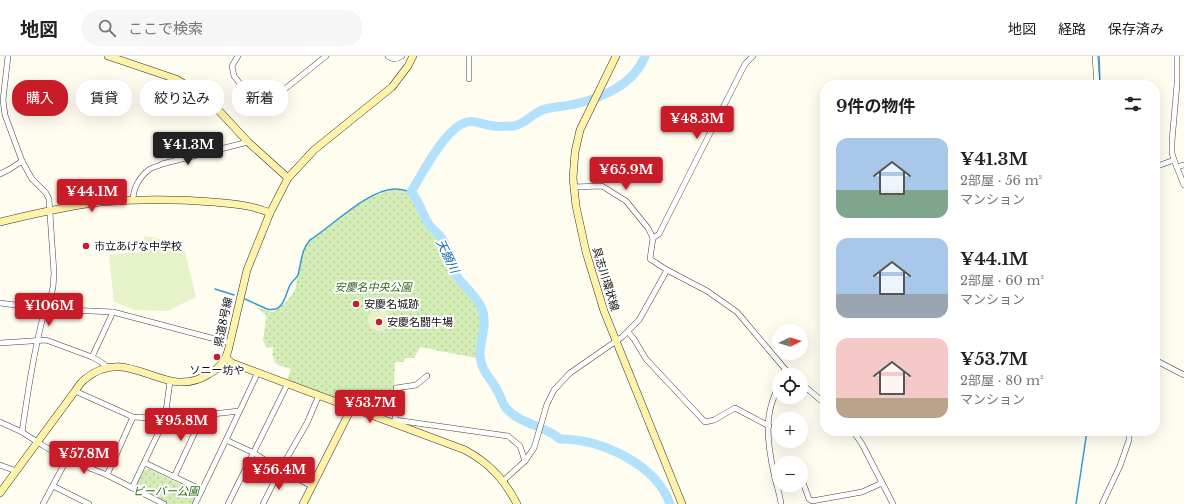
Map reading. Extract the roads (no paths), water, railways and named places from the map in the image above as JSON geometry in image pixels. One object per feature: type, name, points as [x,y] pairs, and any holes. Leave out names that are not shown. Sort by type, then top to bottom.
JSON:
[{"type":"main road","points":[[108,56],[176,79],[195,90],[209,100],[248,142],[288,178]]},
{"type":"main road","name":"県道8号線","points":[[0,493],[75,391],[84,380],[95,372],[107,367],[116,366],[128,368],[170,381],[187,383],[203,379],[215,371],[226,358],[247,270],[270,213],[288,178],[314,150],[392,87],[408,66],[413,56]]},
{"type":"main road","name":"具志川環状線","points":[[616,56],[580,130],[575,152],[573,187],[579,224],[600,298],[682,504]]},
{"type":"main road","points":[[0,222],[100,202],[133,200],[182,200],[231,204],[258,208],[270,213]]},
{"type":"main road","points":[[226,358],[232,363],[395,422],[465,450],[480,459],[503,481],[517,504]]},
{"type":"main road","points":[[303,504],[352,407]]},
{"type":"street","points":[[8,56],[3,100],[3,115],[22,161],[32,179],[46,193],[49,199],[54,273],[53,287],[37,340],[28,385],[22,432]]},
{"type":"street","points":[[238,56],[232,66],[234,76],[260,109],[326,56]]},
{"type":"street","points":[[388,56],[396,59],[402,56]]},
{"type":"street","points":[[469,56],[469,79]]},
{"type":"street","points":[[653,238],[659,234],[744,64],[753,56]]},
{"type":"street","points":[[1095,56],[1097,80]]},
{"type":"street","points":[[1177,56],[1177,84],[1172,153],[1184,185]]},
{"type":"street","points":[[133,200],[135,186],[141,177],[150,169],[162,164],[248,142]]},
{"type":"street","points":[[1160,165],[1174,160]]},
{"type":"street","points":[[0,174],[22,161]]},
{"type":"street","points":[[1177,167],[1184,165]]},
{"type":"street","points":[[573,187],[602,186],[626,201],[648,228],[653,238],[650,259],[667,270],[707,291],[737,312],[784,368]]},
{"type":"street","points":[[503,481],[526,461],[536,444],[547,404],[554,390],[570,373],[628,332],[639,320],[667,270]]},
{"type":"street","points":[[0,303],[46,309],[113,312],[230,343]]},
{"type":"street","points":[[92,357],[113,312]]},
{"type":"street","points":[[628,332],[646,359],[705,422],[714,420],[735,408],[769,426]]},
{"type":"street","points":[[0,343],[46,340],[92,357],[107,367]]},
{"type":"street","points":[[1160,363],[1184,375]]},
{"type":"street","points":[[194,504],[258,372]]},
{"type":"street","points":[[427,376],[416,385],[396,388],[395,422],[508,436],[520,446],[526,461]]},
{"type":"street","points":[[132,488],[165,419],[170,381]]},
{"type":"street","points":[[228,504],[288,384]]},
{"type":"street","points":[[808,389],[820,400]]},
{"type":"street","points":[[75,391],[133,417],[165,419],[239,411]]},
{"type":"street","points":[[263,504],[280,470],[307,423],[319,395]]},
{"type":"street","points":[[772,403],[769,417],[769,448],[772,459]]},
{"type":"street","points":[[174,477],[203,415]]},
{"type":"street","points":[[107,475],[133,417]]},
{"type":"street","points":[[0,422],[22,432],[67,459],[107,475],[162,503]]},
{"type":"street","points":[[856,436],[862,444],[893,504]]},
{"type":"street","points":[[1102,504],[1120,466],[1129,436]]},
{"type":"street","points":[[226,440],[254,453],[280,470],[312,486]]},
{"type":"street","points":[[43,504],[67,459]]},
{"type":"street","points":[[145,463],[202,490]]},
{"type":"street","points":[[0,465],[16,471]]},
{"type":"street","points":[[806,492],[809,499],[812,501],[862,492],[882,483]]},
{"type":"street","points":[[53,486],[82,502],[89,504]]},
{"type":"street","points":[[780,492],[781,504]]},
{"type":"waterway","name":"天願川","points":[[645,56],[640,66],[633,74],[625,82],[607,94],[571,105],[542,110],[521,124],[513,126],[496,126],[474,122],[466,122],[462,124],[455,129],[440,145],[411,192],[417,200],[427,222],[443,240],[455,274],[475,297],[482,309],[484,315],[480,348],[482,366],[506,408],[518,418],[547,430],[560,439],[576,440],[593,444],[625,456],[653,477],[663,490],[670,504]]},
{"type":"waterway","points":[[1099,56],[1100,80]]},
{"type":"waterway","points":[[245,299],[267,309],[273,310],[277,308],[283,302],[290,285],[298,275],[303,252],[310,240],[363,201],[375,195],[386,190],[396,189],[411,192]]},
{"type":"waterway","points":[[215,289],[234,295]]},
{"type":"waterway","points":[[1076,504],[1086,436]]},
{"type":"place","name":"市立あげな中学校","points":[[86,246]]},
{"type":"place","name":"安慶名城跡","points":[[356,304]]},
{"type":"place","name":"安慶名闘牛場","points":[[379,322]]},
{"type":"place","name":"ソニー坊や","points":[[217,357]]},
{"type":"park label","name":"安慶名中央公園","points":[[373,287]]},
{"type":"park label","name":"ビーバー公園","points":[[166,491]]}]
